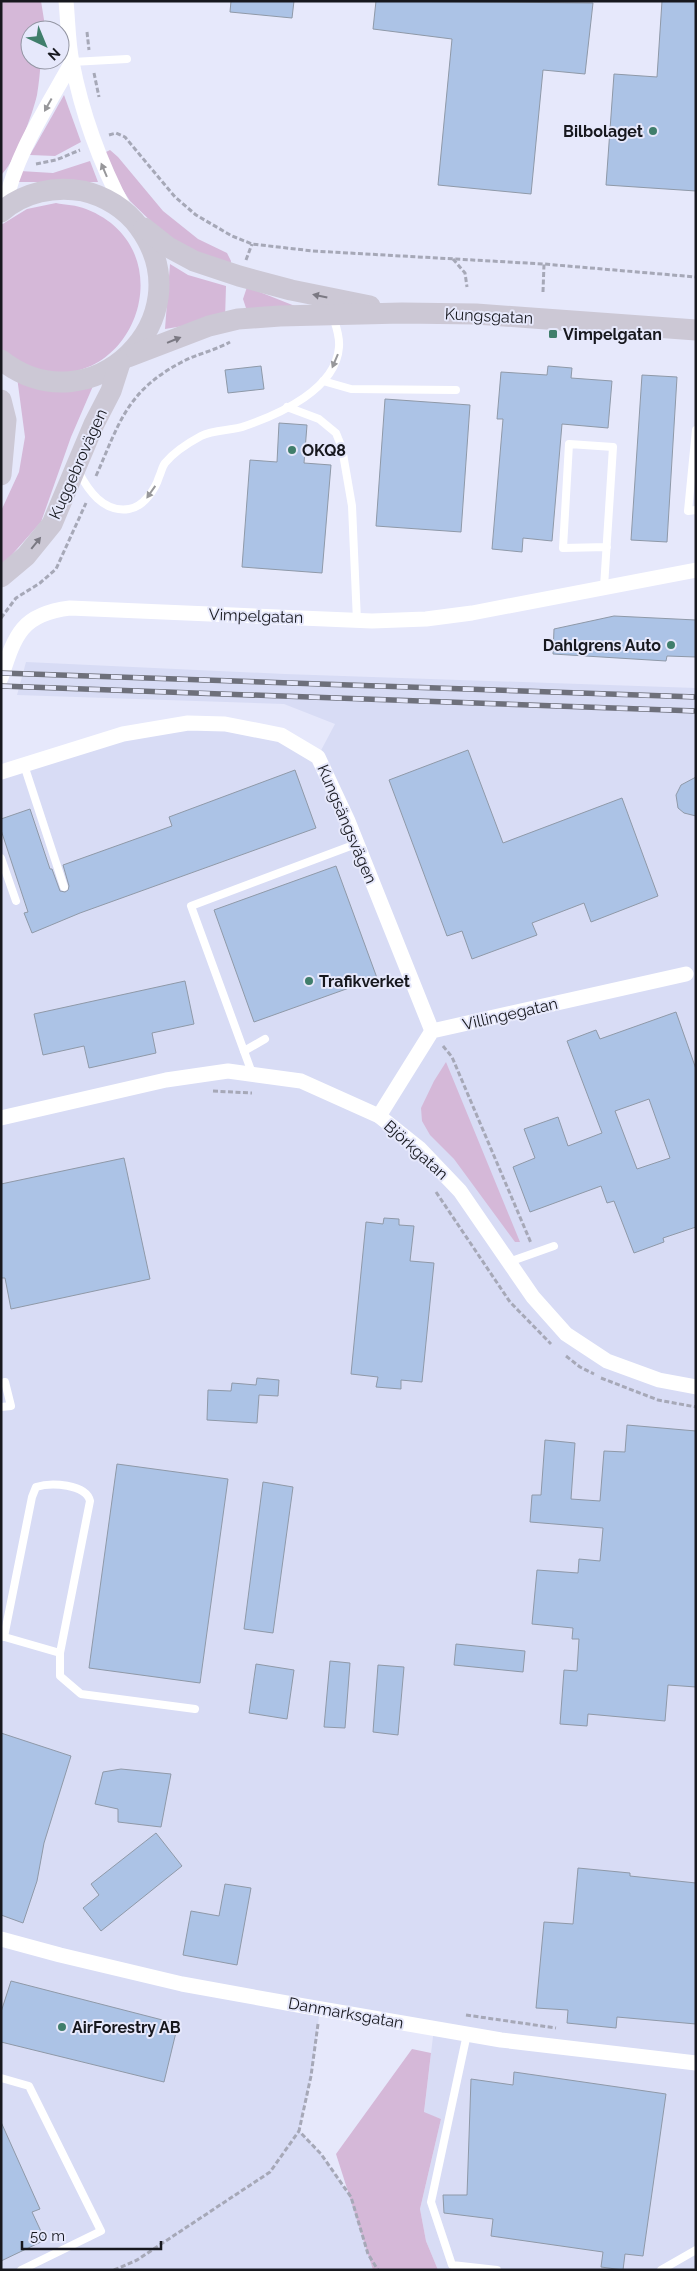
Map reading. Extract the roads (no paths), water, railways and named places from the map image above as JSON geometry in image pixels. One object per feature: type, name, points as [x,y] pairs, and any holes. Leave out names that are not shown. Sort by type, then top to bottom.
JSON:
[{"type":"main road","name":"Kungsgatan","points":[[3,211],[22,198],[38,192],[71,189],[89,193],[108,200],[168,247],[194,261],[291,290],[402,313]]},
{"type":"main road","points":[[124,360],[148,330],[156,310],[159,291],[158,272],[154,254],[147,238],[130,217]]},
{"type":"main road","name":"Kungsgatan","points":[[1,360],[18,371],[36,378],[56,382],[89,378],[110,370],[124,360],[209,326],[238,319],[402,313],[476,314],[696,330]]},
{"type":"main road","name":"Kuggebrovägen","points":[[1,577],[26,556],[52,524],[124,360]]},
{"type":"main road","points":[[1,400],[6,420],[1,475]]},
{"type":"street","points":[[66,1],[72,62],[94,145],[106,174],[130,217]]},
{"type":"street","points":[[3,211],[8,186],[18,159],[72,62]]},
{"type":"street","name":"Vimpelgatan","points":[[1,678],[13,644],[22,630],[33,619],[49,611],[70,608],[357,621],[426,619],[462,614],[696,570]]},
{"type":"street","name":"Kungsängsvägen","points":[[2,771],[24,766],[124,734],[188,723],[225,724],[281,735],[318,757],[356,844],[432,1032]]},
{"type":"street","name":"Villingegatan","points":[[432,1032],[686,974]]},
{"type":"street","points":[[379,1116],[432,1032]]},
{"type":"street","name":"Björkgatan","points":[[1,1118],[166,1080],[228,1071],[301,1081],[379,1116],[419,1148],[460,1191],[533,1296],[566,1334],[607,1361],[659,1380],[696,1387]]},
{"type":"street","name":"Danmarksgatan","points":[[1,1939],[60,1956],[182,1984],[467,2034],[696,2064]]},
{"type":"lane","points":[[72,62],[127,59]]},
{"type":"lane","points":[[76,467],[90,490],[101,502],[116,509],[130,509],[143,502],[152,491],[163,465],[176,451],[202,435],[244,426],[307,398],[323,381],[337,357],[340,346],[332,316]]},
{"type":"lane","points":[[323,381],[351,389],[456,390]]},
{"type":"lane","points":[[287,407],[319,419],[336,433],[342,448],[352,506],[357,621]]},
{"type":"lane","points":[[696,430],[688,511],[696,510]]},
{"type":"lane","points":[[604,588],[607,547],[613,447],[569,444],[563,548],[607,547]]},
{"type":"lane","points":[[24,766],[64,887]]},
{"type":"lane","points":[[252,1073],[191,906],[356,844]]},
{"type":"lane","points":[[1,858],[16,901]]},
{"type":"lane","points":[[244,1051],[265,1039]]},
{"type":"lane","points":[[509,1262],[554,1246]]},
{"type":"lane","points":[[1,1407],[11,1406],[5,1382]]},
{"type":"lane","points":[[60,1654],[3,1636],[32,1497],[36,1488],[46,1483],[83,1490],[89,1494],[90,1501],[60,1654],[60,1676],[82,1694],[195,1710]]},
{"type":"lane","points":[[467,2034],[431,2202],[452,2265],[498,2270]]},
{"type":"lane","points":[[1,2078],[29,2086],[101,2231],[21,2270]]},
{"type":"lane","points":[[661,2270],[696,2250]]},
{"type":"railway","points":[[1,673],[696,697]]},
{"type":"railway","points":[[1,686],[696,711]]},
{"type":"place","name":"Bilbolaget","points":[[653,131]]},
{"type":"place","name":"Vimpelgatan","points":[[553,334]]},
{"type":"place","name":"OKQ8","points":[[292,450]]},
{"type":"place","name":"Dahlgrens Auto","points":[[671,645]]},
{"type":"place","name":"Trafikverket","points":[[309,981]]},
{"type":"place","name":"AirForestry AB","points":[[62,2027]]}]
